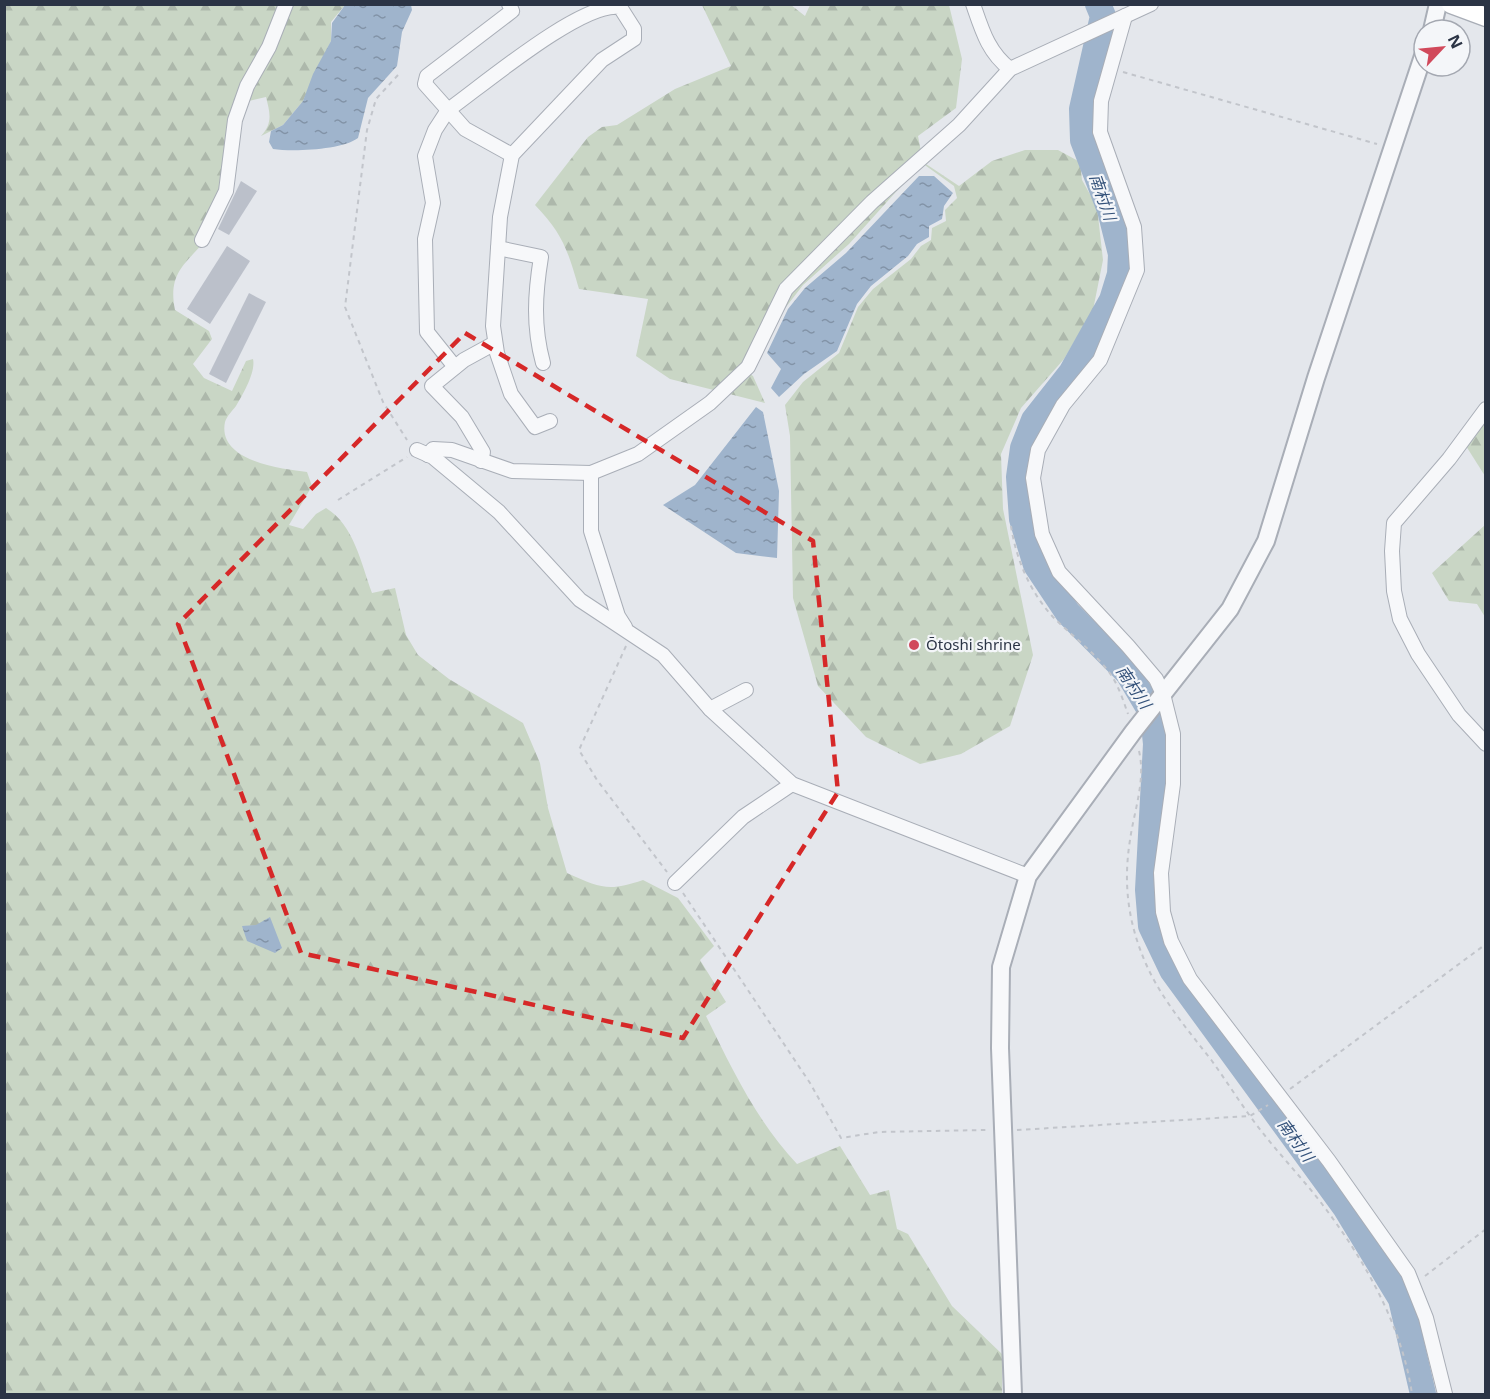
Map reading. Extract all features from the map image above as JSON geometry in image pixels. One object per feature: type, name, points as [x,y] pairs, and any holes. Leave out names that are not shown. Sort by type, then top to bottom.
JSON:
[{"type":"main road","points":[[1451,4],[1485,17]]},
{"type":"street","points":[[202,240],[225,191],[235,120],[247,86],[269,47],[286,4]]},
{"type":"street","points":[[509,4],[512,11],[427,76],[425,84],[465,129],[512,155]]},
{"type":"street","points":[[973,4],[987,44],[998,60],[1010,69]]},
{"type":"street","points":[[422,453],[433,449],[452,450],[512,471],[591,473],[638,454],[710,403],[748,367],[786,289],[872,202],[959,125],[1010,69],[1150,4]]},
{"type":"street","points":[[454,367],[427,332],[424,239],[433,203],[424,156],[435,130],[448,110],[566,24],[611,6],[620,7],[633,29],[634,39],[602,60],[512,155],[500,217],[493,326],[495,343],[511,394],[535,427],[550,421]]},
{"type":"street","points":[[1125,16],[1101,100],[1100,132],[1134,227],[1137,270],[1100,360],[1063,405],[1038,450],[1033,478],[1042,534],[1059,572],[1128,646],[1156,679],[1163,694],[1173,734],[1173,784],[1161,873],[1162,912],[1171,941],[1190,979],[1383,1235],[1411,1282],[1425,1318],[1445,1395]]},
{"type":"street","points":[[1013,1395],[1003,1130],[1001,967],[1028,876],[1134,732],[1230,609],[1266,541],[1416,78]]},
{"type":"street","points":[[498,248],[541,257],[534,299],[536,336],[543,363]]},
{"type":"street","points":[[481,461],[483,452],[462,417],[432,386],[454,367],[495,343]]},
{"type":"street","points":[[1485,409],[1449,459],[1394,523],[1392,550],[1394,591],[1400,619],[1418,654],[1459,715],[1485,744]]},
{"type":"street","points":[[422,453],[499,512],[580,600],[663,656],[710,708],[792,784],[1028,876]]},
{"type":"street","points":[[591,473],[591,531],[618,616],[631,636]]},
{"type":"street","points":[[710,708],[746,690]]},
{"type":"street","points":[[675,883],[743,816],[792,784]]},
{"type":"path","points":[[1111,68],[1392,148]]},
{"type":"path","points":[[338,500],[422,453],[404,437],[383,402],[345,307],[367,130],[376,99],[398,75]]},
{"type":"path","points":[[1011,526],[1014,546],[1026,578],[1052,616],[1108,671],[1117,685],[1134,732],[1141,760],[1141,781],[1126,879],[1128,912],[1134,937],[1146,966],[1178,1017],[1250,1116],[1322,1204],[1355,1252],[1395,1331],[1405,1358],[1412,1395]]},
{"type":"path","points":[[631,636],[579,750],[597,780],[675,883],[810,1083],[841,1138],[879,1132],[1003,1130]]},
{"type":"path","points":[[1411,1282],[1426,1275],[1485,1229]]},
{"type":"highlighted area","points":[[465,333],[813,541],[838,792],[683,1038],[301,953],[178,624]]},
{"type":"green space","points":[[4,5],[345,5],[331,22],[331,41],[303,101],[283,125],[261,136],[270,118],[266,97],[249,101],[243,118],[233,186],[221,216],[206,239],[178,273],[174,283],[175,310],[209,331],[212,339],[193,364],[204,378],[232,391],[246,361],[253,359],[253,370],[248,383],[225,422],[225,435],[231,446],[253,460],[307,472],[312,486],[289,525],[303,529],[316,514],[326,508],[336,515],[350,534],[372,593],[395,588],[406,635],[418,655],[449,679],[523,723],[540,763],[548,808],[567,873],[605,887],[621,886],[643,880],[678,898],[714,946],[700,960],[726,1002],[706,1016],[735,1075],[757,1112],[797,1164],[840,1146],[870,1195],[889,1190],[897,1229],[908,1234],[952,1306],[1002,1354],[1002,1394],[5,1394]]},
{"type":"green space","points":[[702,5],[791,5],[805,16],[810,5],[949,5],[962,59],[956,108],[918,136],[923,162],[959,186],[992,161],[1025,150],[1058,150],[1080,162],[1082,180],[1097,207],[1103,260],[1093,310],[1064,359],[1021,408],[1001,454],[1003,509],[1033,655],[1010,726],[961,754],[920,764],[866,737],[818,686],[793,598],[790,436],[785,405],[803,382],[839,353],[858,307],[873,289],[911,259],[921,246],[931,240],[932,228],[946,221],[945,210],[957,198],[954,186],[922,163],[849,244],[803,285],[740,367],[753,376],[765,403],[670,379],[636,356],[648,299],[579,289],[558,234],[535,205],[588,137],[602,127],[617,125],[675,89],[731,66]]},
{"type":"green space","points":[[1485,416],[1485,476],[1466,446]]},
{"type":"green space","points":[[1485,525],[1485,617],[1477,604],[1449,601],[1432,573]]},
{"type":"water","points":[[345,5],[411,5],[412,10],[402,32],[397,66],[368,98],[358,138],[329,148],[273,149],[269,142],[271,131],[283,125],[303,101],[313,74],[331,41],[332,23]]},
{"type":"water","points":[[919,176],[934,176],[953,193],[944,206],[942,219],[929,226],[929,237],[917,244],[908,256],[871,286],[857,304],[837,351],[804,374],[779,397],[771,388],[781,369],[767,353],[788,309],[805,288],[846,253]]},
{"type":"water","points":[[756,407],[763,412],[779,491],[777,558],[736,553],[663,505],[695,485]]},
{"type":"water","points":[[270,917],[282,948],[275,953],[247,941],[242,926],[256,925]]},
{"type":"building","points":[[241,181],[257,191],[229,235],[218,229]]},
{"type":"building","points":[[227,246],[250,261],[210,324],[187,309]]},
{"type":"building","points":[[249,293],[266,302],[226,383],[209,374]]},
{"type":"waterway","name":"南村川","points":[[1098,4],[1103,16],[1082,109],[1083,140],[1110,210],[1121,254],[1120,274],[1112,300],[1071,373],[1034,420],[1023,448],[1019,477],[1022,519],[1036,565],[1068,613],[1128,673],[1153,715],[1156,744],[1148,890],[1151,926],[1172,970],[1345,1207],[1401,1299],[1423,1394]]},
{"type":"place","name":"Ōtoshi shrine","points":[[914,645]]}]
